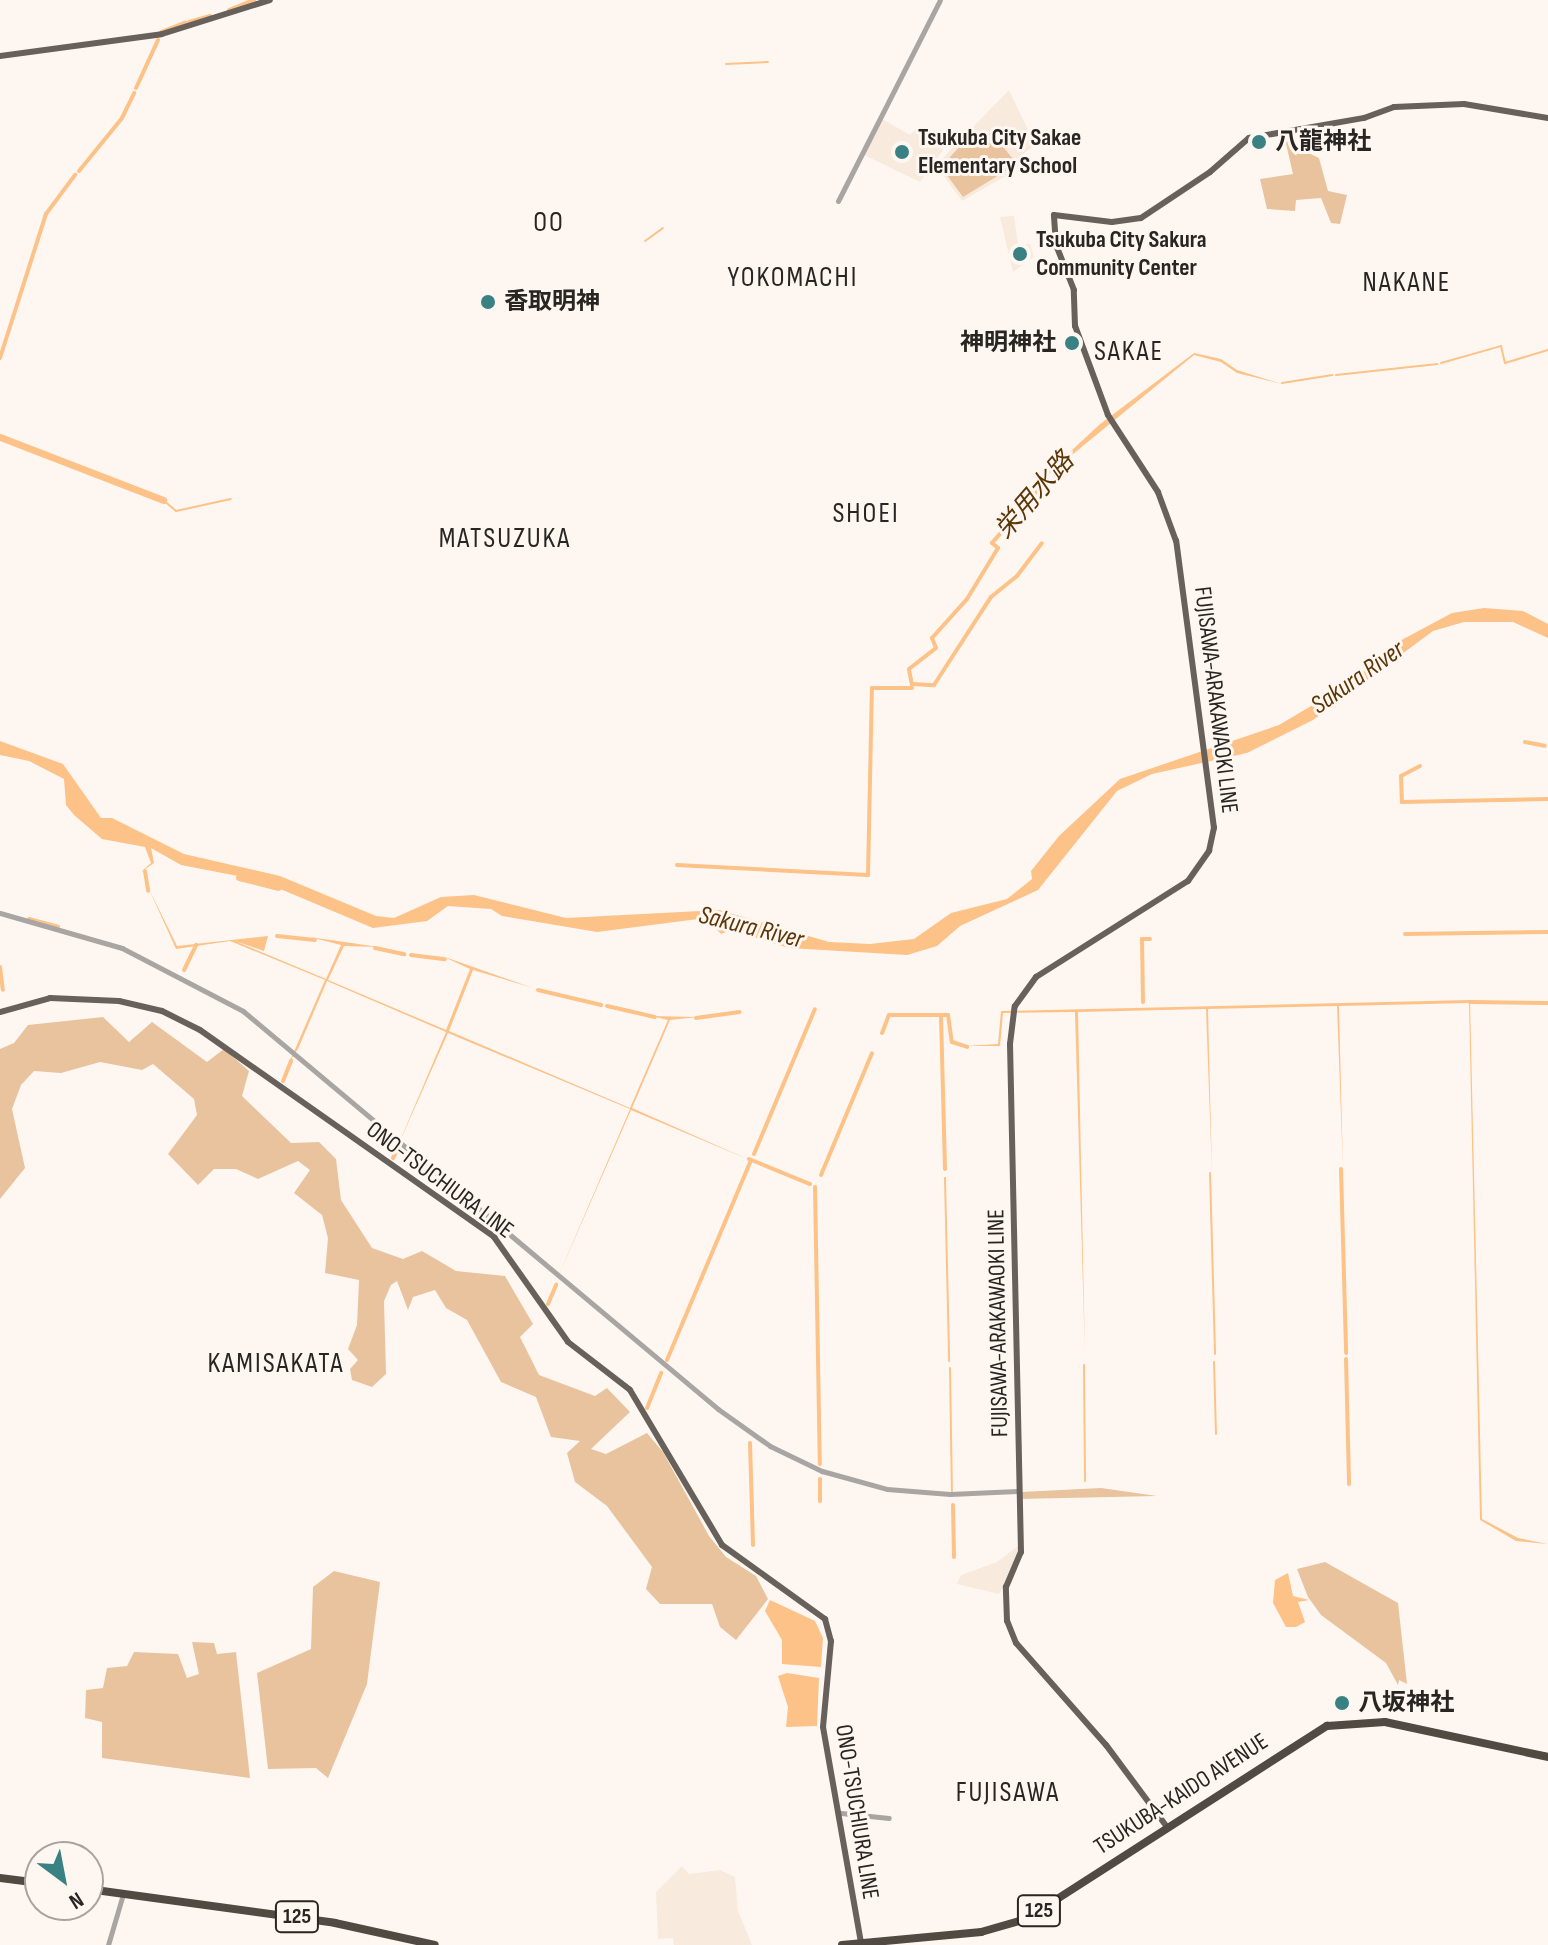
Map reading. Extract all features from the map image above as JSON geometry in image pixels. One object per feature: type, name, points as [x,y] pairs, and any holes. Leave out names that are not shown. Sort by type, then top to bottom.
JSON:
[{"type":"highway","name":"TSUKUBA-KAIDO AVENUE","points":[[842,1945],[1013,1925],[1306,1735],[1340,1723],[1385,1722],[1548,1757]]},
{"type":"highway","points":[[0,1878],[24,1881]]},
{"type":"highway","name":"125","points":[[104,1891],[335,1923],[435,1945]]},
{"type":"main road","points":[[0,56],[162,34],[270,0]]},
{"type":"main road","name":"FUJISAWA-ARAKAWAOKI LINE","points":[[1167,1827],[1106,1745],[1011,1633],[1006,1591],[1021,1552],[1017,1491],[1010,1044],[1015,1006],[1036,977],[1188,881],[1213,840],[1197,688],[1176,541],[1158,492],[1108,415],[1075,326],[1074,290],[1056,245],[1054,215],[1112,222],[1141,218],[1202,178],[1249,138],[1364,118],[1399,106],[1472,105],[1548,118]]},
{"type":"main road","name":"ONO-TSUCHIURA LINE","points":[[0,1012],[50,998],[119,1001],[162,1011],[200,1030],[494,1237],[568,1342],[630,1390],[722,1545],[823,1616],[831,1641],[823,1727],[841,1813],[862,1944]]},
{"type":"street","points":[[838,201],[940,0]]},
{"type":"street","points":[[0,913],[122,948],[243,1011],[718,1409],[770,1446],[822,1471],[887,1489],[950,1494],[1017,1491]]},
{"type":"street","points":[[841,1813],[889,1818]]},
{"type":"street","points":[[108,1945],[123,1894]]},
{"type":"shaded area","points":[[1009,90],[1035,145],[1024,153],[1028,160],[1016,170],[962,201],[936,165]]},
{"type":"shaded area","name":"Tsukuba City Sakae Elementary School","points":[[882,119],[910,135],[915,130],[943,150],[920,182],[862,154]]},
{"type":"shaded area","points":[[991,132],[1017,164],[963,197],[941,167],[970,135],[978,142]]},
{"type":"shaded area","points":[[1292,134],[1294,146],[1319,158],[1328,191],[1347,195],[1340,224],[1331,223],[1321,198],[1296,200],[1295,211],[1267,209],[1260,179],[1293,174],[1284,135]]},
{"type":"shaded area","points":[[1014,216],[1018,244],[1030,244],[1034,257],[1013,272],[1000,217]]},
{"type":"shaded area","points":[[103,1017],[129,1042],[152,1022],[207,1062],[224,1049],[249,1071],[242,1096],[291,1143],[319,1142],[336,1159],[341,1200],[372,1248],[403,1259],[422,1251],[456,1271],[505,1276],[533,1324],[520,1337],[539,1375],[595,1396],[607,1388],[630,1412],[591,1449],[606,1454],[647,1433],[663,1452],[709,1536],[726,1557],[756,1576],[768,1599],[736,1640],[720,1627],[712,1604],[660,1604],[646,1589],[652,1567],[607,1506],[575,1482],[567,1453],[580,1441],[551,1437],[536,1397],[501,1382],[467,1320],[446,1308],[435,1290],[413,1297],[408,1310],[397,1281],[391,1285],[384,1301],[386,1374],[372,1387],[352,1380],[350,1369],[358,1360],[348,1349],[357,1325],[359,1280],[325,1273],[328,1238],[322,1215],[294,1193],[310,1170],[298,1161],[258,1179],[236,1169],[214,1169],[198,1185],[168,1154],[197,1115],[194,1099],[153,1064],[142,1070],[100,1062],[61,1073],[34,1071],[21,1085],[12,1109],[25,1168],[0,1199],[0,1049],[14,1043],[28,1025]]},
{"type":"shaded area","points":[[1101,1488],[1157,1496],[1018,1499],[1021,1492]]},
{"type":"shaded area","points":[[1018,1546],[1018,1558],[999,1594],[957,1584],[961,1575],[997,1562]]},
{"type":"shaded area","points":[[1325,1562],[1398,1603],[1407,1684],[1399,1680],[1398,1685],[1386,1663],[1321,1615],[1308,1597],[1297,1569]]},
{"type":"shaded area","points":[[334,1571],[380,1582],[367,1684],[328,1778],[316,1768],[268,1769],[257,1673],[311,1649],[313,1587]]},
{"type":"shaded area","points":[[192,1642],[214,1643],[217,1654],[236,1652],[250,1778],[102,1758],[102,1722],[85,1718],[86,1690],[103,1688],[107,1668],[127,1666],[134,1652],[178,1654],[187,1678],[199,1674]]},
{"type":"shaded area","points":[[682,1866],[689,1874],[720,1870],[735,1877],[738,1911],[752,1945],[674,1945],[673,1938],[658,1939],[656,1892]]},
{"type":"water","points":[[1194,353],[1221,359],[1237,370],[1282,384],[1237,373],[1221,362],[1194,355],[1045,477],[1038,493],[1013,519],[1043,477],[1099,425]]},
{"type":"water","points":[[1484,608],[1523,611],[1548,624],[1548,638],[1513,622],[1464,622],[1433,631],[1313,720],[1247,753],[1152,774],[1117,791],[1038,890],[960,926],[937,946],[907,955],[789,948],[731,930],[721,934],[706,918],[597,932],[502,916],[491,909],[448,906],[427,921],[373,928],[259,880],[181,865],[151,848],[154,863],[140,873],[151,863],[145,847],[102,839],[66,805],[64,779],[29,761],[0,755],[0,741],[63,764],[101,818],[112,818],[184,854],[280,876],[376,916],[394,918],[441,897],[474,895],[566,918],[719,910],[829,942],[870,944],[914,939],[951,913],[1007,899],[1032,879],[1031,871],[1059,836],[1120,779],[1279,725],[1350,683],[1396,643],[1452,613]]},
{"type":"water","points":[[148,887],[177,946],[268,936],[264,951],[235,941],[326,979],[341,945],[310,937],[379,947],[344,946],[328,980],[446,1030],[470,969],[442,956],[533,988],[473,970],[449,1031],[630,1108],[668,1020],[651,1016],[698,1017],[670,1020],[632,1108],[752,1161],[631,1110],[555,1284],[630,1109],[448,1033],[396,1150],[446,1032],[327,981],[290,1061],[325,980],[230,941],[176,949]]},
{"type":"water","points":[[1470,1000],[1482,1519],[1518,1538],[1548,1544],[1516,1541],[1480,1520],[1469,1003],[1339,1006],[1343,1170],[1337,1006],[1208,1009],[1212,1174],[1206,1009],[1078,1012],[1085,1356],[1075,1012],[1003,1013],[1000,1046],[964,1046],[998,1044],[1001,1011]]},
{"type":"water","points":[[1288,1573],[1293,1596],[1309,1600],[1298,1602],[1305,1622],[1296,1627],[1286,1627],[1273,1603],[1275,1580]]},
{"type":"water","points":[[770,1600],[815,1621],[823,1638],[821,1667],[782,1664],[782,1640],[765,1611]]},
{"type":"water","points":[[787,1673],[819,1678],[817,1726],[786,1727],[788,1707],[778,1676]]},
{"type":"waterway","points":[[229,10],[254,0]]},
{"type":"waterway","points":[[189,22],[210,16]]},
{"type":"waterway","points":[[161,32],[185,23]]},
{"type":"waterway","points":[[136,88],[158,40]]},
{"type":"waterway","points":[[726,64],[768,62]]},
{"type":"waterway","points":[[79,171],[122,118],[134,93]]},
{"type":"waterway","points":[[0,358],[46,214],[75,175]]},
{"type":"waterway","points":[[645,241],[663,228]]},
{"type":"waterway","points":[[1441,363],[1501,346],[1505,363],[1548,350]]},
{"type":"waterway","points":[[1336,375],[1437,364]]},
{"type":"waterway","points":[[1282,383],[1332,375]]},
{"type":"waterway","points":[[0,437],[163,500]]},
{"type":"waterway","points":[[163,500],[176,511],[231,499]]},
{"type":"waterway","name":"栄用水路","points":[[912,685],[909,669],[936,648],[932,638],[967,599],[998,548],[992,543],[1016,515]]},
{"type":"waterway","points":[[912,684],[934,685],[991,597],[1017,576],[1042,543]]},
{"type":"waterway","name":"栄用水路","points":[[677,865],[868,875],[872,688],[912,688]]},
{"type":"waterway","points":[[1525,742],[1545,746]]},
{"type":"waterway","points":[[1420,766],[1401,776],[1402,802],[1548,799]]},
{"type":"waterway","points":[[145,871],[148,891]]},
{"type":"waterway","name":"Sakura River","points":[[239,877],[278,887]]},
{"type":"waterway","points":[[29,919],[58,927]]},
{"type":"waterway","points":[[1405,934],[1548,932]]},
{"type":"waterway","points":[[277,936],[315,940]]},
{"type":"waterway","points":[[1143,1002],[1142,939],[1150,939]]},
{"type":"waterway","points":[[184,970],[196,945]]},
{"type":"waterway","points":[[375,948],[404,954]]},
{"type":"waterway","points":[[411,955],[445,959]]},
{"type":"waterway","points":[[0,967],[3,990]]},
{"type":"waterway","points":[[538,990],[601,1005]]},
{"type":"waterway","points":[[1470,1002],[1548,1003]]},
{"type":"waterway","points":[[607,1006],[655,1017]]},
{"type":"waterway","points":[[754,1154],[815,1009]]},
{"type":"waterway","points":[[696,1018],[740,1012]]},
{"type":"waterway","points":[[882,1033],[889,1015],[948,1015],[952,1042],[967,1047]]},
{"type":"waterway","points":[[941,1016],[945,1169]]},
{"type":"waterway","points":[[821,1175],[872,1053]]},
{"type":"waterway","points":[[283,1081],[291,1061]]},
{"type":"waterway","points":[[393,1158],[397,1150]]},
{"type":"waterway","points":[[749,1159],[810,1184]]},
{"type":"waterway","points":[[667,1360],[750,1163]]},
{"type":"waterway","points":[[1341,1169],[1346,1353]]},
{"type":"waterway","points":[[1210,1173],[1215,1354]]},
{"type":"waterway","points":[[945,1178],[949,1361]]},
{"type":"waterway","points":[[815,1187],[820,1464]]},
{"type":"waterway","points":[[548,1304],[556,1285]]},
{"type":"waterway","points":[[1346,1359],[1349,1484]]},
{"type":"waterway","points":[[1214,1362],[1216,1434]]},
{"type":"waterway","points":[[1084,1365],[1085,1481]]},
{"type":"waterway","points":[[950,1368],[952,1491]]},
{"type":"waterway","points":[[647,1408],[661,1373]]},
{"type":"waterway","points":[[750,1443],[753,1545]]},
{"type":"waterway","points":[[820,1479],[820,1501]]},
{"type":"waterway","points":[[953,1505],[954,1557]]},
{"type":"place","name":"八龍神社","points":[[1259,142]]},
{"type":"place","name":"Tsukuba City Sakae Elementary School","points":[[902,152]]},
{"type":"place","name":"Tsukuba City Sakura Community Center","points":[[1020,254]]},
{"type":"place","name":"香取明神","points":[[488,302]]},
{"type":"place","name":"神明神社","points":[[1072,343]]},
{"type":"place","name":"八坂神社","points":[[1342,1703]]},
{"type":"district","name":"OO","points":[[549,223]]},
{"type":"district","name":"YOKOMACHI","points":[[793,278]]},
{"type":"district","name":"NAKANE","points":[[1407,283]]},
{"type":"district","name":"SAKAE","points":[[1129,352]]},
{"type":"district","name":"SHOEI","points":[[866,514]]},
{"type":"district","name":"MATSUZUKA","points":[[505,539]]},
{"type":"district","name":"KAMISAKATA","points":[[276,1364]]},
{"type":"district","name":"FUJISAWA","points":[[1008,1793]]}]
